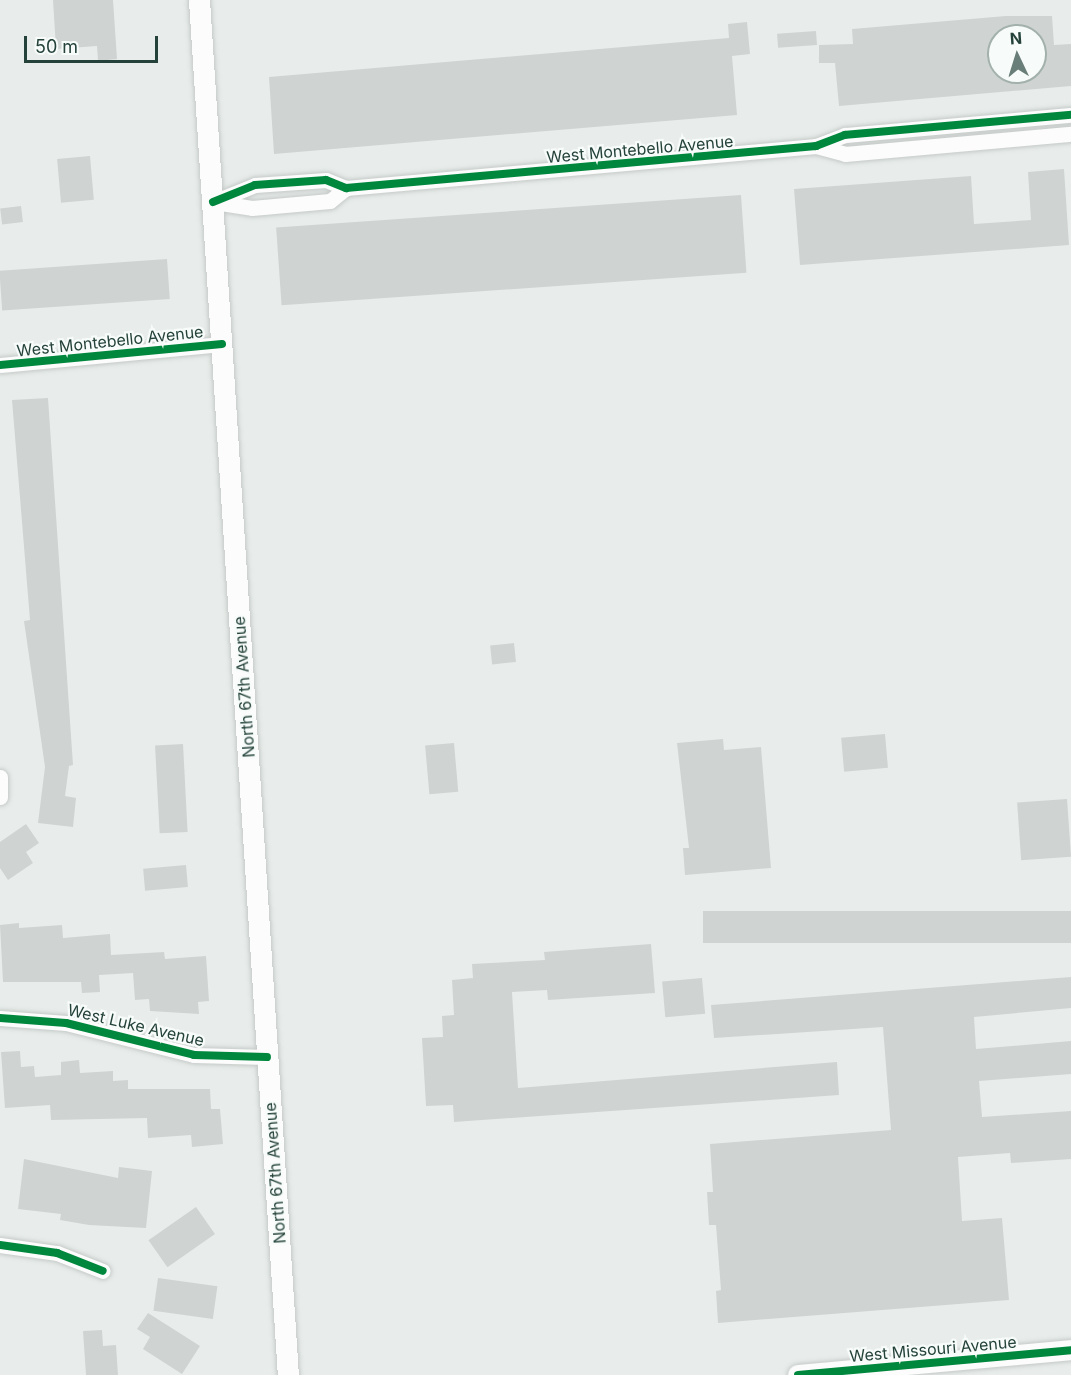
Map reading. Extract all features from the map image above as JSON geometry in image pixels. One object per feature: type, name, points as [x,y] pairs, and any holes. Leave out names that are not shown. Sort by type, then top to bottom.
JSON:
[{"type":"main road","name":"North 67th Avenue","points":[[199,0],[288,1375]]},
{"type":"street","name":"West Montebello Avenue","points":[[213,202],[255,185],[326,180],[346,188],[816,147],[845,135],[1071,115]]},
{"type":"street","name":"West Montebello Avenue","points":[[816,147],[845,154],[1071,134]]},
{"type":"street","name":"West Montebello Avenue","points":[[213,202],[252,208],[330,201],[346,188]]},
{"type":"street","name":"West Montebello Avenue","points":[[0,365],[222,344]]},
{"type":"street","points":[[0,777],[1,797]]},
{"type":"street","name":"West Luke Avenue","points":[[0,1017],[66,1023],[194,1055],[267,1057]]},
{"type":"street","points":[[0,1245],[57,1253],[103,1271]]},
{"type":"street","name":"West Missouri Avenue","points":[[798,1375],[1071,1350]]},
{"type":"building","points":[[53,0],[113,0],[117,59],[98,61],[97,46],[56,49]]},
{"type":"building","points":[[1006,16],[1052,16],[1054,45],[1071,44],[1071,86],[839,106],[835,63],[819,63],[819,45],[853,44],[852,29]]},
{"type":"building","points":[[747,22],[750,54],[732,56],[737,115],[274,154],[269,77],[729,38],[728,24]]},
{"type":"building","points":[[816,31],[817,45],[778,48],[777,34]]},
{"type":"building","points":[[90,156],[94,200],[61,203],[57,159]]},
{"type":"building","points":[[1064,169],[1069,245],[800,265],[794,189],[971,176],[974,224],[1031,220],[1028,172]]},
{"type":"building","points":[[741,195],[746,273],[282,305],[276,228]]},
{"type":"building","points":[[21,206],[23,222],[2,224],[0,209]]},
{"type":"building","points":[[167,259],[170,299],[2,311],[0,271]]},
{"type":"building","points":[[48,398],[73,765],[69,766],[65,796],[76,798],[73,827],[38,823],[45,767],[24,621],[30,620],[12,400]]},
{"type":"building","points":[[514,643],[516,662],[492,664],[490,646]]},
{"type":"building","points":[[885,734],[888,768],[844,772],[841,738]]},
{"type":"building","points":[[723,739],[724,750],[761,747],[771,868],[685,875],[683,848],[689,848],[677,743]]},
{"type":"building","points":[[454,743],[458,792],[429,794],[425,746]]},
{"type":"building","points":[[183,744],[188,832],[160,833],[155,745]]},
{"type":"building","points":[[1067,799],[1071,857],[1021,860],[1017,802]]},
{"type":"building","points":[[26,824],[39,843],[26,852],[33,863],[8,880],[0,868],[0,842]]},
{"type":"building","points":[[186,865],[188,887],[145,891],[143,869]]},
{"type":"building","points":[[703,911],[1071,911],[1071,943],[703,943]]},
{"type":"building","points":[[19,923],[19,928],[62,925],[63,938],[110,934],[111,955],[164,952],[165,959],[206,956],[209,1001],[198,1002],[199,1014],[150,1011],[149,999],[135,1000],[133,973],[99,975],[100,992],[82,993],[81,982],[3,982],[0,925]]},
{"type":"building","points":[[651,944],[655,993],[548,1000],[547,990],[512,992],[518,1088],[837,1062],[839,1095],[454,1122],[453,1105],[426,1106],[422,1038],[443,1037],[442,1016],[454,1015],[452,980],[473,978],[472,964],[545,960],[544,952]]},
{"type":"building","points":[[1071,977],[1071,1008],[974,1017],[976,1049],[1071,1041],[1071,1074],[979,1081],[982,1117],[1071,1111],[1071,1159],[1011,1163],[1010,1153],[958,1157],[962,1221],[1002,1218],[1009,1300],[718,1323],[716,1291],[721,1290],[716,1225],[709,1225],[707,1192],[713,1192],[710,1144],[891,1130],[883,1027],[714,1038],[711,1005]]},
{"type":"building","points":[[702,978],[705,1014],[665,1017],[662,981]]},
{"type":"building","points":[[20,1051],[21,1067],[34,1066],[35,1077],[61,1075],[61,1062],[79,1060],[80,1073],[113,1071],[113,1081],[128,1080],[128,1089],[210,1089],[211,1109],[220,1109],[223,1144],[192,1147],[191,1135],[148,1138],[147,1118],[51,1120],[50,1105],[5,1108],[1,1052]]},
{"type":"building","points":[[24,1159],[118,1178],[119,1167],[152,1171],[146,1228],[89,1225],[60,1220],[61,1214],[18,1209]]},
{"type":"building","points":[[196,1207],[215,1234],[167,1267],[148,1240]]},
{"type":"building","points":[[158,1278],[217,1286],[213,1319],[153,1311]]},
{"type":"building","points":[[148,1313],[200,1346],[182,1374],[143,1349],[150,1337],[137,1329]]},
{"type":"building","points":[[102,1330],[103,1346],[116,1345],[118,1375],[86,1375],[83,1331]]},
{"type":"cycle path","points":[[213,202],[255,185],[326,180],[346,188],[816,146],[845,135],[1071,115]]},
{"type":"cycle path","points":[[0,365],[222,344]]},
{"type":"cycle path","points":[[0,1018],[66,1023],[194,1055],[267,1057]]},
{"type":"cycle path","points":[[0,1245],[57,1253],[103,1271]]},
{"type":"cycle path","points":[[798,1375],[1071,1350]]}]
